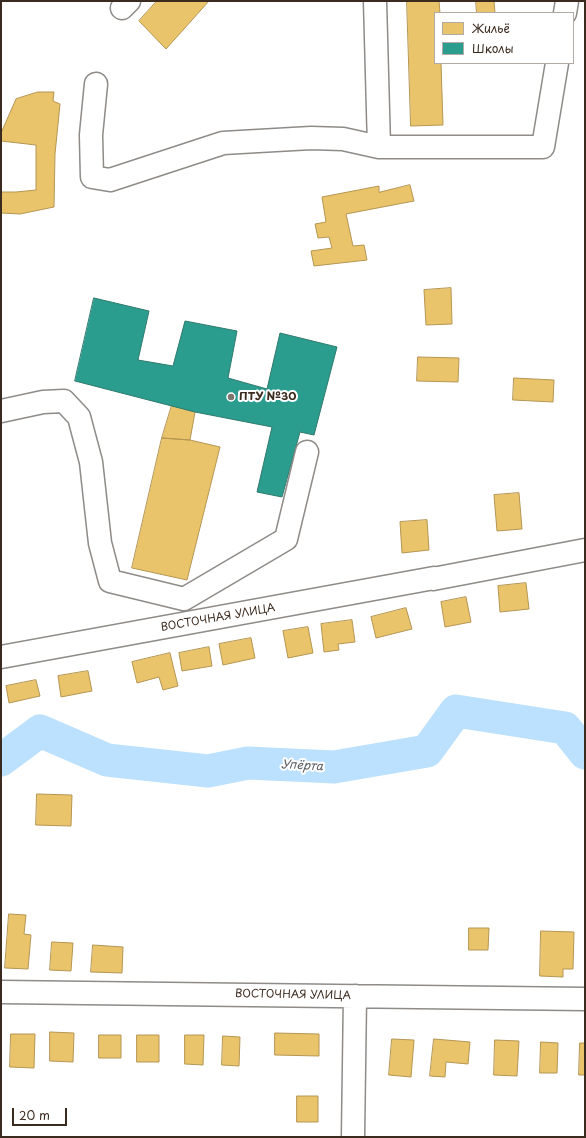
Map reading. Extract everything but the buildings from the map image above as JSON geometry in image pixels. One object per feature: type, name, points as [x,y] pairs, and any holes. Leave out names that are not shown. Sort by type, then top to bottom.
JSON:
[{"type":"street","points":[[375,1],[379,147]]},
{"type":"street","points":[[565,12],[567,1]]},
{"type":"street","points":[[96,84],[91,135],[92,177],[110,180],[223,142],[311,138],[343,139],[379,147],[543,147],[557,64]]},
{"type":"street","points":[[1,411],[43,402],[64,401],[79,418],[91,462],[100,543],[110,581],[184,599],[286,539],[307,452]]},
{"type":"street","name":"ВОСТОЧНАЯ УЛИЦА","points":[[1,656],[434,579],[585,550]]},
{"type":"street","name":"ВОСТОЧНАЯ УЛИЦА","points":[[1,992],[585,999]]},
{"type":"street","points":[[353,1137],[355,996]]},
{"type":"waterway","name":"Упёрта","points":[[1,760],[40,731],[107,760],[208,771],[248,763],[334,767],[427,751],[456,711],[565,728],[585,753]]},
{"type":"place","name":"ПТУ №30","points":[[231,397]]}]
